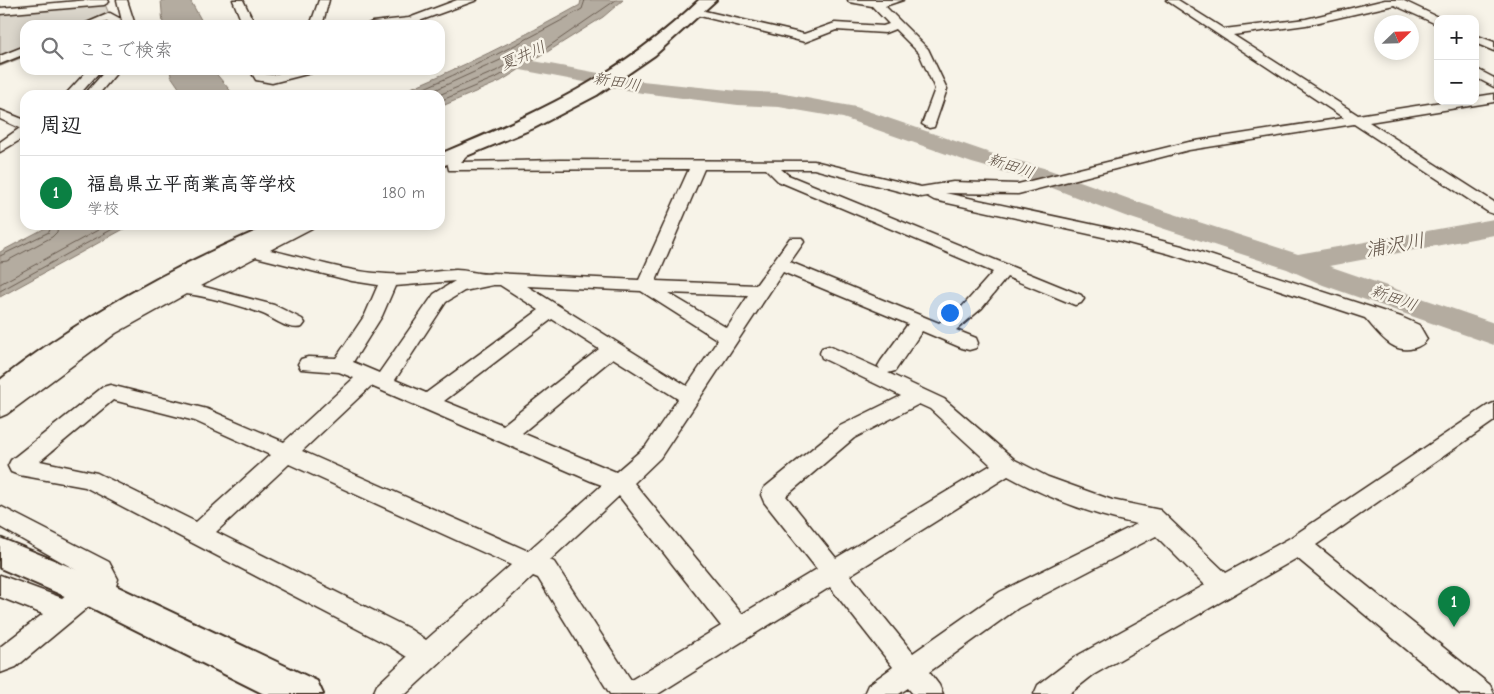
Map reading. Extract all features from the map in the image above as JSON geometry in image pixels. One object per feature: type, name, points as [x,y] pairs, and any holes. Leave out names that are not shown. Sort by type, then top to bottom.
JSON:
[{"type":"street","points":[[122,0],[128,20]]},
{"type":"street","points":[[238,0],[247,20]]},
{"type":"street","points":[[318,20],[324,0]]},
{"type":"street","points":[[414,20],[452,5],[472,0]]},
{"type":"street","points":[[429,20],[472,0]]},
{"type":"street","points":[[445,166],[466,150],[583,96],[630,66],[708,0]]},
{"type":"street","points":[[852,0],[878,4],[898,0]]},
{"type":"street","points":[[1171,0],[1494,209]]},
{"type":"street","points":[[0,11],[103,1],[111,20]]},
{"type":"street","points":[[1222,33],[1306,22],[1394,1],[1434,19]]},
{"type":"street","points":[[878,4],[924,52],[941,89],[929,124]]},
{"type":"street","points":[[696,12],[805,38],[835,26],[885,30],[897,24]]},
{"type":"street","points":[[1479,40],[1492,46]]},
{"type":"street","points":[[1479,48],[1492,46]]},
{"type":"street","points":[[3,61],[20,52]]},
{"type":"street","points":[[1479,74],[1494,82]]},
{"type":"street","points":[[77,90],[90,75]]},
{"type":"street","points":[[95,90],[109,75]]},
{"type":"street","points":[[259,75],[260,77],[272,79],[288,75]]},
{"type":"street","points":[[1479,100],[1494,98]]},
{"type":"street","points":[[920,192],[953,187],[1018,189],[1189,146],[1452,105]]},
{"type":"street","points":[[0,114],[20,123]]},
{"type":"street","points":[[0,148],[20,134]]},
{"type":"street","points":[[0,163],[20,150]]},
{"type":"street","points":[[648,288],[647,278],[699,164]]},
{"type":"street","points":[[772,165],[773,170],[784,178],[1075,298]]},
{"type":"street","points":[[445,166],[814,165],[920,192],[1123,236],[1176,250],[1371,314]]},
{"type":"street","points":[[0,395],[53,354],[109,318],[223,255],[278,230]]},
{"type":"street","points":[[0,409],[110,329],[183,288],[296,230]]},
{"type":"street","points":[[386,694],[653,452],[760,291],[796,242]]},
{"type":"street","points":[[254,252],[341,274],[389,280],[450,275],[499,280],[648,288],[760,291]]},
{"type":"street","points":[[780,264],[969,344]]},
{"type":"street","points":[[940,331],[954,325],[971,309],[1005,269]]},
{"type":"street","points":[[341,365],[373,316],[389,280]]},
{"type":"street","points":[[198,535],[287,452],[376,379],[440,298],[459,286],[499,280],[552,310],[689,397]]},
{"type":"street","points":[[183,288],[192,288],[268,309],[296,323]]},
{"type":"street","points":[[648,288],[729,338]]},
{"type":"street","points":[[428,402],[552,310]]},
{"type":"street","points":[[888,366],[919,322]]},
{"type":"street","points":[[505,435],[612,348]]},
{"type":"street","points":[[829,353],[937,404],[1007,466],[1058,490],[1112,509],[1152,517],[1223,587]]},
{"type":"street","points":[[308,364],[341,365],[621,483],[739,630]]},
{"type":"street","points":[[428,656],[399,637],[89,479],[19,466],[110,392],[200,414],[532,562],[546,570],[624,694]]},
{"type":"street","points":[[920,395],[847,432],[772,495],[930,694]]},
{"type":"street","points":[[1047,694],[1084,666],[1298,545],[1494,411]]},
{"type":"street","points":[[633,694],[1007,466]]},
{"type":"street","points":[[0,516],[101,570],[106,579],[86,599],[7,658],[0,660]]},
{"type":"street","points":[[877,694],[1009,600],[1158,524]]},
{"type":"street","points":[[1298,545],[1481,694]]},
{"type":"street","points":[[0,553],[86,599],[304,694]]},
{"type":"street","points":[[0,586],[86,599]]},
{"type":"shaded area","points":[[104,2],[110,16],[100,20],[20,20],[20,52],[0,60],[0,11]]},
{"type":"water","points":[[161,0],[190,0],[201,20],[163,20]]},
{"type":"water","name":"夏井川","points":[[581,0],[623,0],[603,17],[501,81],[445,105],[445,90],[406,90],[445,75],[580,5]]},
{"type":"water","points":[[217,75],[230,90],[181,90],[171,76]]},
{"type":"water","points":[[42,230],[122,230],[0,297],[0,252]]},
{"type":"waterway","points":[[0,65],[20,57]]},
{"type":"waterway","name":"新田川","points":[[512,63],[642,87],[738,98],[779,100],[848,112],[981,158],[1038,174],[1134,210],[1297,263]]},
{"type":"waterway","name":"浦沢川","points":[[1297,263],[1494,227]]},
{"type":"waterway","name":"新田川","points":[[1297,263],[1333,278],[1494,334]]},
{"type":"place","name":"福島県立平商業高等学校","points":[[1454,627]]}]
